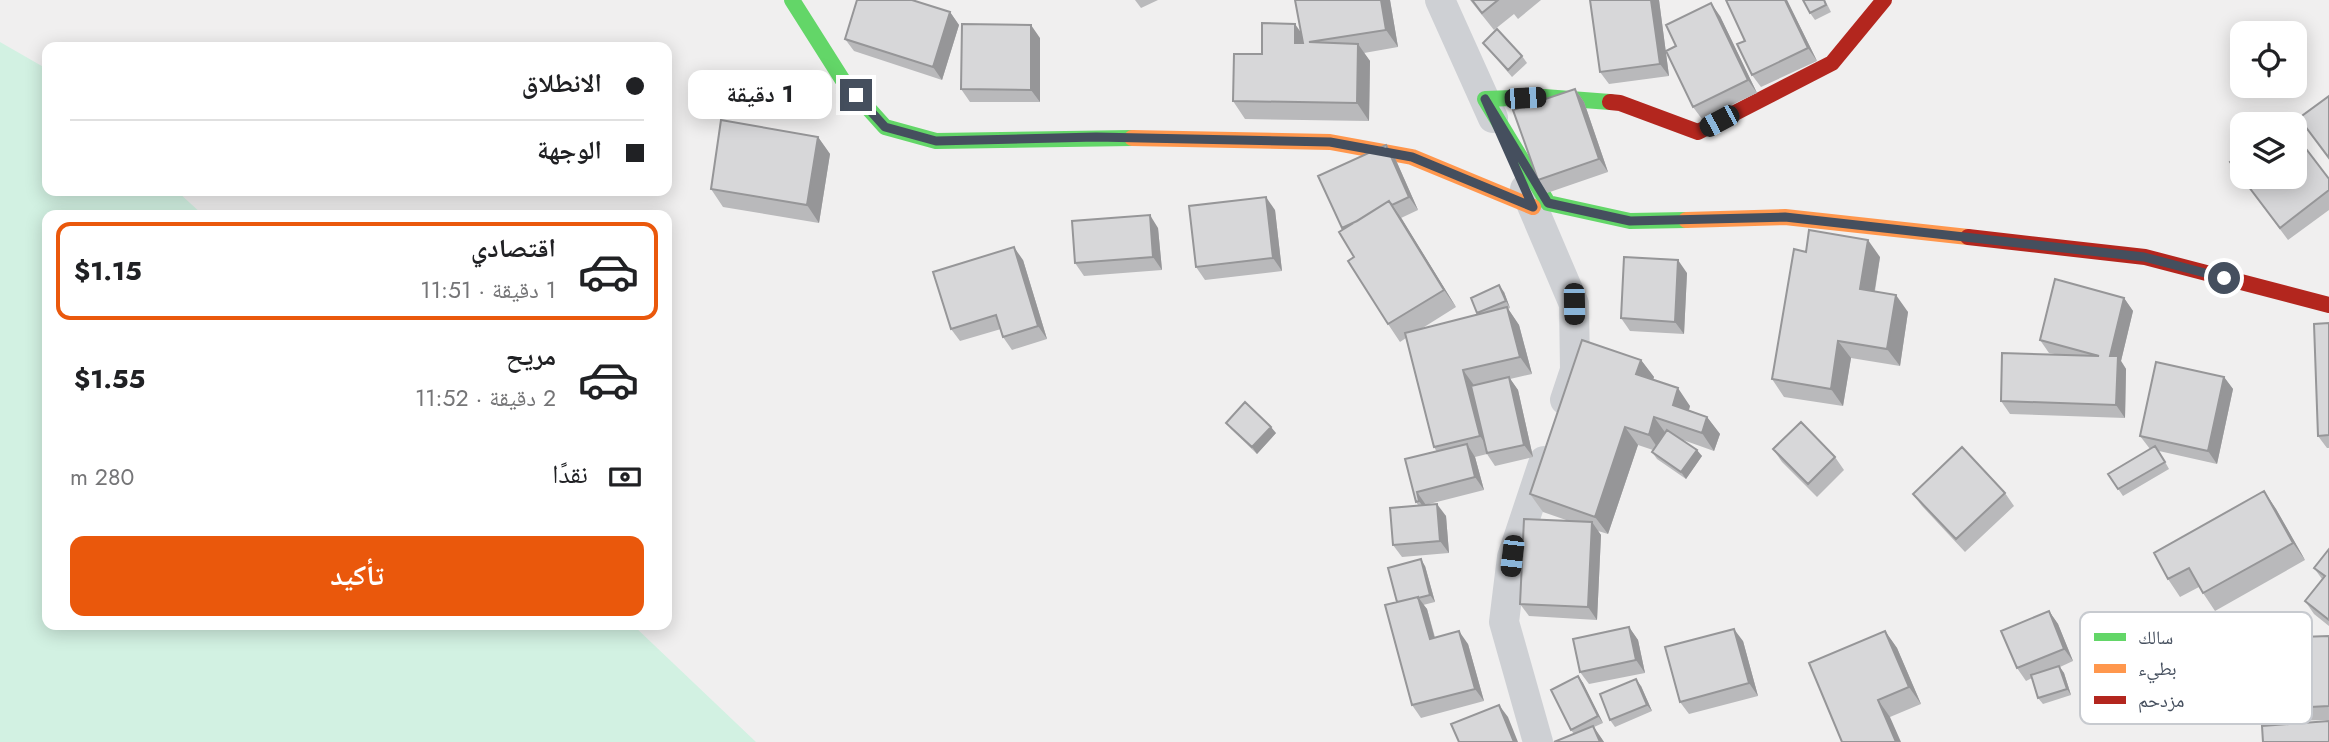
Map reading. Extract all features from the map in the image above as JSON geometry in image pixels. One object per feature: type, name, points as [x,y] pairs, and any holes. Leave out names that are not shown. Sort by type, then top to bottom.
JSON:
[{"type":"street","points":[[792,0],[842,79],[885,127],[936,141],[1096,137],[1330,142],[1412,157],[1533,207]]},
{"type":"street","points":[[1440,0],[1574,304],[1575,370],[1512,556],[1504,622],[1538,742]]},
{"type":"street","points":[[1485,99],[1544,97],[1620,103],[1698,132],[1832,63],[1885,0]]},
{"type":"street","points":[[1485,99],[1548,203],[1630,221],[1785,217],[2144,257],[2329,305]]},
{"type":"green space","points":[[0,42],[42,66],[42,196],[182,196],[198,210],[42,210],[42,630],[638,630],[756,742],[0,742]]},
{"type":"building","points":[[857,0],[912,0],[950,12],[933,67],[845,39]]},
{"type":"building","points":[[1295,0],[1381,0],[1386,30],[1309,42],[1358,44],[1357,103],[1233,101],[1234,54],[1262,54],[1262,23],[1295,24],[1295,43],[1303,43]]},
{"type":"building","points":[[1472,0],[1498,0],[1482,13]]},
{"type":"building","points":[[1590,0],[1651,0],[1660,64],[1600,72]]},
{"type":"building","points":[[1726,0],[1785,0],[1808,48],[1752,75],[1737,44],[1745,41]]},
{"type":"building","points":[[1803,0],[1824,0],[1826,5],[1810,13]]},
{"type":"building","points":[[1711,3],[1748,80],[1693,107],[1666,51],[1676,46],[1666,25]]},
{"type":"building","points":[[962,24],[1031,25],[1031,90],[961,89]]},
{"type":"building","points":[[1497,29],[1522,56],[1508,70],[1483,43]]},
{"type":"building","points":[[1575,89],[1599,159],[1538,180],[1513,110]]},
{"type":"building","points":[[2329,96],[2329,158],[2307,129],[2307,112]]},
{"type":"building","points":[[721,120],[818,137],[807,205],[711,189]]},
{"type":"building","points":[[1386,145],[1409,197],[1392,205],[1389,201],[1342,228],[1318,176]]},
{"type":"building","points":[[2307,150],[2329,179],[2329,190],[2280,228],[2250,189],[2307,189]]},
{"type":"building","points":[[1266,197],[1273,258],[1196,267],[1189,206]]},
{"type":"building","points":[[1389,201],[1444,290],[1388,324],[1348,261],[1354,257],[1339,232]]},
{"type":"building","points":[[1150,215],[1153,257],[1075,263],[1072,221]]},
{"type":"building","points":[[1809,230],[1868,240],[1860,289],[1896,295],[1887,349],[1838,341],[1831,389],[1772,379],[1794,249],[1806,252]]},
{"type":"building","points":[[1014,247],[1038,326],[1003,337],[996,315],[951,329],[933,272]]},
{"type":"building","points":[[1624,257],[1678,260],[1675,322],[1621,318]]},
{"type":"building","points":[[2055,279],[2124,298],[2110,356],[2118,356],[2116,405],[2001,401],[2002,353],[2099,356],[2040,340]]},
{"type":"building","points":[[1499,285],[1506,301],[1477,313],[1471,298]]},
{"type":"building","points":[[1507,307],[1520,357],[1463,370],[1480,436],[1434,447],[1405,333]]},
{"type":"building","points":[[2329,323],[2329,435],[2318,436],[2314,324]]},
{"type":"building","points":[[1582,340],[1641,360],[1636,374],[1678,388],[1673,405],[1707,417],[1702,433],[1654,417],[1649,435],[1625,427],[1595,517],[1530,494]]},
{"type":"building","points":[[2156,362],[2224,377],[2208,451],[2140,436]]},
{"type":"building","points":[[1509,377],[1524,445],[1487,453],[1471,386]]},
{"type":"building","points":[[1245,402],[1271,427],[1252,447],[1226,423]]},
{"type":"building","points":[[1801,422],[1835,457],[1808,484],[1773,449]]},
{"type":"building","points":[[1667,430],[1697,450],[1681,472],[1652,452]]},
{"type":"building","points":[[1467,444],[1475,477],[1417,492],[1419,501],[1416,502],[1405,459]]},
{"type":"building","points":[[2155,446],[2165,462],[2118,489],[2108,474]]},
{"type":"building","points":[[1962,447],[2005,493],[1956,539],[1913,494]]},
{"type":"building","points":[[2264,491],[2293,543],[2203,593],[2189,568],[2168,579],[2154,553]]},
{"type":"building","points":[[1437,504],[1440,541],[1393,545],[1390,508]]},
{"type":"building","points":[[1524,519],[1592,522],[1588,607],[1520,604]]},
{"type":"building","points":[[2329,549],[2329,620],[2305,601],[2325,576],[2314,568]]},
{"type":"building","points":[[1421,559],[1430,595],[1397,602],[1388,568]]},
{"type":"building","points":[[1418,597],[1430,639],[1459,631],[1475,689],[1412,705],[1385,605]]},
{"type":"building","points":[[2049,611],[2064,649],[2017,668],[2001,631]]},
{"type":"building","points":[[1629,627],[1636,660],[1580,672],[1573,639]]},
{"type":"building","points":[[1734,629],[1749,683],[1680,702],[1665,647]]},
{"type":"building","points":[[1885,631],[1909,687],[1878,700],[1896,742],[1842,742],[1809,663]]},
{"type":"building","points":[[2329,636],[2329,706],[2312,707],[2312,637]]},
{"type":"building","points":[[2059,666],[2067,689],[2038,698],[2031,675]]},
{"type":"building","points":[[1578,676],[1598,716],[1571,730],[1551,690]]},
{"type":"building","points":[[1636,679],[1647,705],[1610,720],[1600,694]]},
{"type":"building","points":[[1499,705],[1514,742],[1459,742],[1451,724]]},
{"type":"building","points":[[2329,721],[2329,742],[2263,742],[2262,726]]},
{"type":"building","points":[[1593,726],[1600,742],[1554,742]]},
{"type":"traffic: fast","points":[[792,0],[842,79],[885,127],[936,141],[1132,138]]},
{"type":"traffic: fast","points":[[1610,102],[1544,97],[1485,99],[1548,203],[1630,221],[1686,220]]},
{"type":"traffic: slow","points":[[1132,138],[1330,142],[1412,157],[1533,207]]},
{"type":"traffic: slow","points":[[1686,220],[1785,217],[1968,237]]},
{"type":"traffic: jam","points":[[1610,102],[1620,103],[1698,132],[1832,63],[1884,0]]},
{"type":"traffic: jam","points":[[1968,237],[2145,257],[2329,305]]},
{"type":"route","points":[[856,95],[885,127],[936,141],[1096,137],[1330,142],[1412,157],[1533,207],[1485,99],[1548,203],[1630,221],[1785,217],[2144,257],[2224,278]]}]
